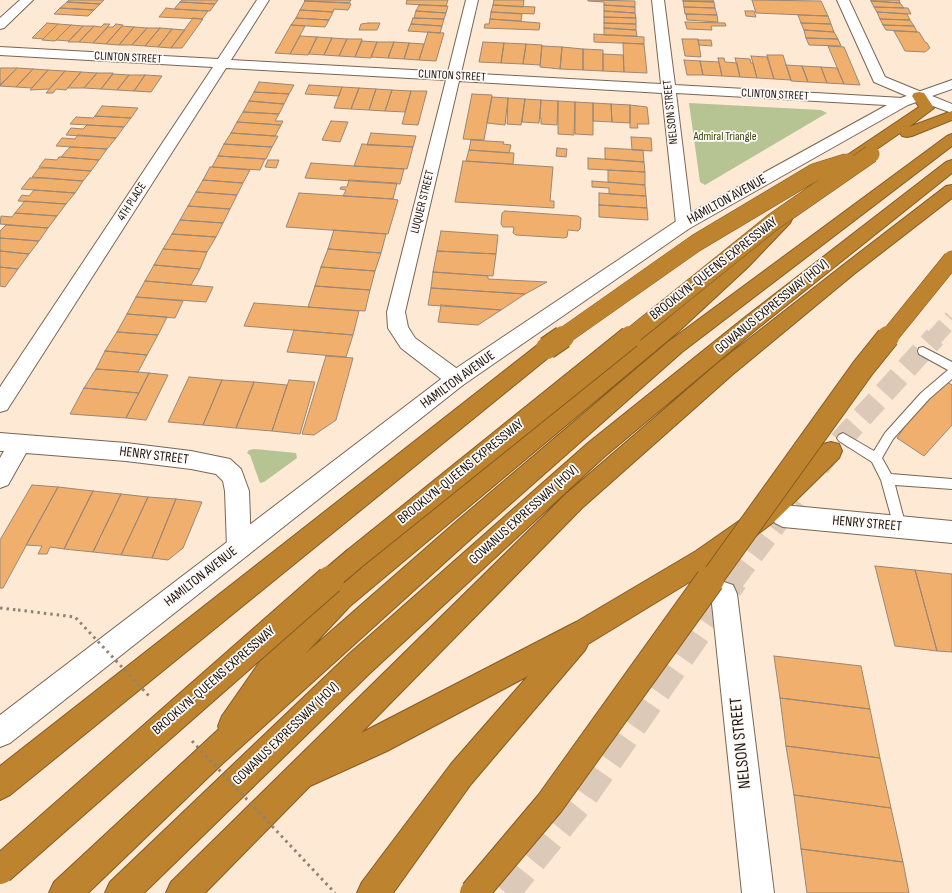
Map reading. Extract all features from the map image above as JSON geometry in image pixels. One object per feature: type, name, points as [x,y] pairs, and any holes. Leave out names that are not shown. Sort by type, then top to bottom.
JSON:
[{"type":"highway","points":[[212,754],[270,670],[341,597],[672,326],[742,263],[825,177],[926,108],[911,99]]},
{"type":"highway","name":"BROOKLYN-QUEENS EXPRESSWAY","points":[[0,870],[355,558],[773,222],[871,154],[912,131],[952,115]]},
{"type":"highway","points":[[65,893],[212,754],[465,529],[675,347],[952,139]]},
{"type":"highway","points":[[0,785],[547,348],[696,243],[815,172],[871,154]]},
{"type":"highway","name":"GOWANUS EXPRESSWAY (HOV)","points":[[121,893],[359,664],[596,450],[751,323],[939,191],[952,165]]},
{"type":"highway","points":[[182,893],[574,501],[725,369],[939,191]]},
{"type":"highway","points":[[474,893],[550,803],[863,368],[952,259]]},
{"type":"highway","points":[[299,776],[377,741],[585,631],[705,559],[767,514],[837,445]]},
{"type":"highway","points":[[373,893],[461,774],[585,631]]},
{"type":"street","points":[[0,24],[27,0]]},
{"type":"street","name":"4TH PLACE","points":[[0,404],[263,0]]},
{"type":"street","name":"LUQUER STREET","points":[[456,379],[408,343],[398,328],[396,312],[472,0]]},
{"type":"street","name":"NELSON STREET","points":[[658,0],[684,224]]},
{"type":"street","points":[[843,0],[879,79],[911,99],[952,109]]},
{"type":"street","name":"CLINTON STREET","points":[[0,51],[668,89],[911,99]]},
{"type":"street","name":"HAMILTON AVENUE","points":[[0,733],[456,379],[684,224],[911,99],[952,84]]},
{"type":"street","points":[[0,478],[10,443]]},
{"type":"street","name":"HENRY STREET","points":[[10,443],[126,452],[191,460],[222,466],[233,476],[237,492],[239,547]]},
{"type":"street","name":"HENRY STREET","points":[[783,516],[952,532]]},
{"type":"street","name":"NELSON STREET","points":[[724,594],[758,893]]},
{"type":"lane","points":[[922,351],[952,367]]},
{"type":"lane","points":[[876,458],[889,436],[899,424],[925,396],[952,373]]},
{"type":"lane","points":[[837,445],[876,458],[887,479],[900,527]]},
{"type":"lane","points":[[887,479],[952,484]]},
{"type":"path","points":[[0,608],[18,610]]},
{"type":"green space","name":"Admiral Triangle","points":[[689,103],[821,110],[827,113],[705,185],[700,182]]},
{"type":"green space","points":[[255,449],[296,453],[297,458],[264,482],[260,483],[250,455],[247,453],[249,450]]},
{"type":"building","points":[[69,0],[104,0],[100,4],[67,2]]},
{"type":"building","points":[[182,0],[218,0],[215,4],[180,2]]},
{"type":"building","points":[[351,0],[349,3],[304,1]]},
{"type":"building","points":[[407,0],[448,0],[446,6],[406,4]]},
{"type":"building","points":[[494,0],[524,0],[523,7],[493,5]]},
{"type":"building","points":[[588,0],[635,1],[635,7],[604,5],[604,2]]},
{"type":"building","points":[[713,0],[714,2],[683,1]]},
{"type":"building","points":[[752,0],[821,1],[828,16],[756,13]]},
{"type":"building","points":[[899,0],[900,3],[871,1]]},
{"type":"building","points":[[305,1],[351,4],[348,10],[334,9],[333,12],[300,10]]},
{"type":"building","points":[[683,1],[714,2],[715,8],[684,7]]},
{"type":"building","points":[[871,1],[900,3],[904,8],[874,7]]},
{"type":"building","points":[[67,2],[100,4],[94,10],[60,8]]},
{"type":"building","points":[[180,2],[215,4],[210,11],[174,9]]},
{"type":"building","points":[[419,5],[448,6],[446,13],[416,11]]},
{"type":"building","points":[[493,5],[535,7],[534,14],[491,12]]},
{"type":"building","points":[[604,5],[635,7],[635,13],[604,11]]},
{"type":"building","points":[[684,7],[715,8],[717,15],[685,14]]},
{"type":"building","points":[[874,7],[908,8],[911,14],[877,12]]},
{"type":"building","points":[[60,8],[94,10],[88,16],[54,14]]},
{"type":"building","points":[[166,8],[208,11],[202,19],[159,17]]},
{"type":"building","points":[[300,10],[333,12],[329,20],[296,18]]},
{"type":"building","points":[[416,11],[446,13],[444,19],[414,18]]},
{"type":"building","points":[[604,11],[635,13],[636,18],[604,17]]},
{"type":"building","points":[[745,11],[754,11],[756,17],[746,16]]},
{"type":"building","points":[[491,12],[522,14],[521,21],[490,19]]},
{"type":"building","points":[[877,12],[907,14],[910,20],[880,19]]},
{"type":"building","points":[[686,14],[717,15],[718,22],[687,20]]},
{"type":"building","points":[[798,15],[828,16],[831,24],[801,23]]},
{"type":"building","points":[[604,17],[636,18],[636,24],[604,23]]},
{"type":"building","points":[[193,18],[203,19],[182,48],[171,48]]},
{"type":"building","points":[[296,18],[329,20],[325,27],[291,25]]},
{"type":"building","points":[[413,18],[444,19],[442,26],[411,24]]},
{"type":"building","points":[[490,19],[540,23],[539,30],[484,28],[485,24],[489,24]]},
{"type":"building","points":[[880,19],[910,20],[914,26],[883,25]]},
{"type":"building","points":[[685,22],[725,23],[726,26],[711,26],[712,30],[687,29]]},
{"type":"building","points":[[47,23],[58,24],[43,39],[32,38]]},
{"type":"building","points":[[380,23],[377,30],[359,30],[361,24]]},
{"type":"building","points":[[604,23],[636,24],[636,30],[604,28]]},
{"type":"building","points":[[801,23],[831,24],[834,32],[804,30]]},
{"type":"building","points":[[58,24],[71,25],[55,41],[42,40]]},
{"type":"building","points":[[104,24],[110,24],[93,43],[79,42],[94,26],[101,27]]},
{"type":"building","points":[[116,24],[123,25],[106,44],[93,43],[108,27],[113,27]]},
{"type":"building","points":[[411,24],[442,26],[440,33],[408,31]]},
{"type":"building","points":[[71,25],[83,26],[69,41],[56,40]]},
{"type":"building","points":[[291,25],[305,26],[290,54],[275,53]]},
{"type":"building","points":[[883,25],[914,26],[917,32],[886,30]]},
{"type":"building","points":[[83,26],[94,26],[79,42],[68,42]]},
{"type":"building","points":[[122,26],[134,27],[119,45],[106,44]]},
{"type":"building","points":[[134,27],[147,28],[132,45],[119,45]]},
{"type":"building","points":[[147,28],[160,28],[145,46],[132,45]]},
{"type":"building","points":[[160,28],[172,29],[158,47],[145,46]]},
{"type":"building","points":[[604,28],[636,30],[637,36],[604,35]]},
{"type":"building","points":[[172,29],[185,30],[171,48],[158,47]]},
{"type":"building","points":[[804,30],[834,32],[838,39],[806,38]]},
{"type":"building","points":[[894,31],[919,32],[930,48],[925,52],[905,51]]},
{"type":"building","points":[[428,32],[444,33],[436,61],[419,60]]},
{"type":"building","points":[[594,34],[644,37],[644,44],[594,42]]},
{"type":"building","points":[[300,36],[317,37],[308,55],[290,54]]},
{"type":"building","points":[[317,37],[332,38],[324,55],[309,54]]},
{"type":"building","points":[[332,38],[347,39],[339,56],[324,55]]},
{"type":"building","points":[[806,38],[838,39],[841,46],[809,45]]},
{"type":"building","points":[[347,39],[362,39],[355,57],[339,56]]},
{"type":"building","points":[[682,39],[698,39],[701,57],[685,56]]},
{"type":"building","points":[[698,40],[711,40],[712,46],[699,45]]},
{"type":"building","points":[[362,41],[377,42],[371,58],[355,57]]},
{"type":"building","points":[[377,42],[394,42],[388,58],[371,57]]},
{"type":"building","points":[[394,42],[409,43],[404,59],[388,58]]},
{"type":"building","points":[[483,42],[504,43],[501,63],[479,62]]},
{"type":"building","points":[[409,43],[424,44],[419,60],[404,59]]},
{"type":"building","points":[[504,43],[526,44],[523,64],[501,63]]},
{"type":"building","points":[[623,43],[644,44],[647,73],[624,72]]},
{"type":"building","points":[[526,44],[542,45],[540,65],[523,64]]},
{"type":"building","points":[[542,46],[562,47],[560,69],[540,67]]},
{"type":"building","points":[[828,46],[844,47],[860,85],[844,84]]},
{"type":"building","points":[[562,47],[583,49],[583,70],[560,69]]},
{"type":"building","points":[[583,49],[603,50],[603,71],[583,70]]},
{"type":"building","points":[[603,54],[623,55],[624,72],[603,71]]},
{"type":"building","points":[[767,55],[783,55],[791,80],[774,79]]},
{"type":"building","points":[[751,56],[767,57],[774,79],[757,78]]},
{"type":"building","points":[[718,58],[724,58],[725,62],[737,63],[740,77],[722,76]]},
{"type":"building","points":[[735,58],[750,59],[751,63],[753,63],[757,78],[740,77]]},
{"type":"building","points":[[684,60],[700,61],[703,75],[687,75]]},
{"type":"building","points":[[700,61],[719,62],[722,76],[703,75]]},
{"type":"building","points":[[786,65],[802,66],[808,82],[791,81]]},
{"type":"building","points":[[802,66],[821,67],[827,83],[808,82]]},
{"type":"building","points":[[821,67],[837,68],[844,84],[827,83]]},
{"type":"building","points":[[17,68],[0,85],[0,69]]},
{"type":"building","points":[[17,68],[33,69],[16,87],[0,86]]},
{"type":"building","points":[[33,69],[48,70],[32,88],[16,87]]},
{"type":"building","points":[[48,70],[65,71],[49,89],[30,90]]},
{"type":"building","points":[[65,71],[81,72],[66,90],[56,89],[53,93],[46,93]]},
{"type":"building","points":[[81,72],[97,73],[84,88],[68,88]]},
{"type":"building","points":[[97,73],[113,73],[101,89],[84,88]]},
{"type":"building","points":[[113,74],[129,75],[117,90],[101,89]]},
{"type":"building","points":[[129,75],[145,75],[134,91],[117,90]]},
{"type":"building","points":[[145,75],[162,76],[151,92],[134,91]]},
{"type":"building","points":[[259,82],[294,85],[289,94],[254,92]]},
{"type":"building","points":[[309,85],[342,87],[339,96],[305,94]]},
{"type":"building","points":[[342,87],[359,88],[351,109],[334,108]]},
{"type":"building","points":[[359,88],[376,89],[369,110],[351,109]]},
{"type":"building","points":[[376,89],[392,90],[385,111],[369,110]]},
{"type":"building","points":[[392,90],[411,91],[405,112],[385,111]]},
{"type":"building","points":[[411,91],[427,91],[418,125],[402,124]]},
{"type":"building","points":[[254,92],[289,94],[284,104],[249,101]]},
{"type":"building","points":[[472,94],[492,95],[484,140],[463,139]]},
{"type":"building","points":[[492,97],[508,98],[505,125],[487,123]]},
{"type":"building","points":[[508,98],[525,99],[521,125],[507,124]]},
{"type":"building","points":[[525,99],[541,100],[539,123],[522,122]]},
{"type":"building","points":[[541,100],[558,101],[557,125],[541,124]]},
{"type":"building","points":[[249,101],[284,104],[279,114],[243,112]]},
{"type":"building","points":[[558,101],[575,102],[574,135],[558,134]]},
{"type":"building","points":[[575,102],[593,103],[593,135],[575,134]]},
{"type":"building","points":[[593,103],[611,104],[612,122],[593,121]]},
{"type":"building","points":[[611,104],[630,105],[630,123],[612,122]]},
{"type":"building","points":[[630,105],[647,107],[649,124],[637,124],[638,128],[630,128]]},
{"type":"building","points":[[102,106],[138,108],[131,118],[95,116]]},
{"type":"building","points":[[243,112],[279,114],[275,121],[283,121],[281,125],[237,122]]},
{"type":"building","points":[[95,116],[131,118],[124,127],[70,124],[76,117],[93,118]]},
{"type":"building","points":[[331,121],[348,122],[340,142],[322,140]]},
{"type":"building","points":[[237,122],[281,125],[275,136],[231,133]]},
{"type":"building","points":[[87,125],[124,127],[116,138],[66,135],[71,128],[83,129]]},
{"type":"building","points":[[231,133],[278,136],[272,147],[224,144]]},
{"type":"building","points":[[371,133],[416,136],[413,147],[367,145]]},
{"type":"building","points":[[78,135],[116,138],[107,149],[56,146],[62,138],[75,139]]},
{"type":"building","points":[[631,137],[651,138],[652,151],[632,150]]},
{"type":"building","points":[[471,140],[504,142],[503,144],[511,145],[509,153],[469,150]]},
{"type":"building","points":[[224,144],[272,147],[266,159],[218,156]]},
{"type":"building","points":[[362,144],[413,147],[407,169],[354,166]]},
{"type":"building","points":[[70,147],[107,149],[99,160],[61,157]]},
{"type":"building","points":[[557,148],[567,149],[566,157],[556,156]]},
{"type":"building","points":[[605,148],[643,150],[644,162],[605,159]]},
{"type":"building","points":[[469,150],[514,153],[513,164],[466,161]]},
{"type":"building","points":[[218,156],[265,159],[260,170],[212,167]]},
{"type":"building","points":[[59,157],[99,160],[91,171],[39,167],[45,159],[57,160]]},
{"type":"building","points":[[588,158],[644,162],[645,172],[588,169]]},
{"type":"building","points":[[268,160],[279,160],[276,168],[265,167]]},
{"type":"building","points":[[463,161],[553,167],[550,201],[554,201],[554,208],[455,202]]},
{"type":"building","points":[[311,163],[404,169],[400,184],[305,178]]},
{"type":"building","points":[[210,167],[250,170],[243,183],[203,180]]},
{"type":"building","points":[[39,168],[91,171],[83,181],[32,177]]},
{"type":"building","points":[[608,170],[645,172],[645,185],[608,182]]},
{"type":"building","points":[[30,178],[83,181],[75,193],[21,189]]},
{"type":"building","points":[[203,180],[243,183],[237,195],[196,192]]},
{"type":"building","points":[[349,180],[397,183],[393,199],[343,196],[346,190],[340,189],[341,187],[347,187]]},
{"type":"building","points":[[592,181],[645,185],[646,196],[609,194],[609,188],[592,187]]},
{"type":"building","points":[[34,190],[75,193],[66,204],[18,201],[22,195],[29,196]]},
{"type":"building","points":[[196,192],[237,195],[230,209],[188,206]]},
{"type":"building","points":[[299,193],[398,200],[388,234],[286,227]]},
{"type":"building","points":[[599,193],[646,196],[647,208],[599,205]]},
{"type":"building","points":[[25,201],[66,204],[57,216],[15,213]]},
{"type":"building","points":[[599,205],[647,208],[648,220],[599,217]]},
{"type":"building","points":[[188,206],[230,209],[223,223],[180,220]]},
{"type":"building","points":[[505,211],[578,216],[581,218],[580,229],[578,231],[568,230],[567,237],[564,238],[516,235],[513,233],[514,227],[503,227],[501,224],[502,213]]},
{"type":"building","points":[[15,213],[57,216],[48,228],[0,224],[1,216],[12,217]]},
{"type":"building","points":[[180,220],[223,223],[216,237],[172,234]]},
{"type":"building","points":[[6,225],[48,228],[39,241],[0,238],[0,231]]},
{"type":"building","points":[[334,230],[386,234],[381,253],[328,249]]},
{"type":"building","points":[[441,231],[498,235],[496,254],[437,251]]},
{"type":"building","points":[[172,234],[216,237],[207,252],[163,249]]},
{"type":"building","points":[[0,238],[39,241],[29,254],[0,251]]},
{"type":"building","points":[[163,249],[207,252],[200,269],[154,265]]},
{"type":"building","points":[[328,249],[381,253],[375,271],[321,267]]},
{"type":"building","points":[[0,251],[29,254],[18,269],[0,267]]},
{"type":"building","points":[[437,251],[496,254],[493,276],[433,272]]},
{"type":"building","points":[[154,265],[200,269],[191,285],[145,281]]},
{"type":"building","points":[[0,267],[18,269],[5,287],[0,286]]},
{"type":"building","points":[[321,267],[375,271],[370,290],[315,286]]},
{"type":"building","points":[[433,272],[488,276],[488,279],[547,282],[525,294],[431,288]]},
{"type":"building","points":[[145,281],[213,287],[206,302],[136,297]]},
{"type":"building","points":[[315,286],[370,290],[365,311],[308,307]]},
{"type":"building","points":[[431,288],[525,294],[501,310],[428,305]]},
{"type":"building","points":[[136,297],[183,301],[175,318],[127,314]]},
{"type":"building","points":[[254,303],[359,311],[353,335],[244,326]]},
{"type":"building","points":[[441,305],[501,310],[478,325],[438,322]]},
{"type":"building","points":[[127,314],[167,317],[158,335],[117,332]]},
{"type":"building","points":[[294,330],[353,335],[346,357],[287,352]]},
{"type":"building","points":[[117,332],[158,335],[147,355],[105,351]]},
{"type":"building","points":[[105,351],[147,355],[138,372],[96,369]]},
{"type":"building","points":[[326,356],[353,358],[336,420],[314,435],[302,434]]},
{"type":"building","points":[[96,369],[149,373],[139,393],[84,388]]},
{"type":"building","points":[[149,373],[168,375],[146,420],[126,418]]},
{"type":"building","points":[[189,377],[222,380],[203,425],[168,422]]},
{"type":"building","points":[[222,380],[254,382],[236,428],[203,425]]},
{"type":"building","points":[[289,380],[315,382],[300,434],[272,431]]},
{"type":"building","points":[[945,381],[952,385],[952,425],[924,456],[897,438],[913,414]]},
{"type":"building","points":[[254,382],[287,385],[272,431],[236,428]]},
{"type":"building","points":[[84,388],[139,393],[126,418],[70,414]]},
{"type":"building","points":[[32,485],[58,487],[3,588],[0,588],[0,540]]},
{"type":"building","points":[[58,487],[93,491],[64,549],[50,547],[47,554],[38,554],[42,546],[26,545]]},
{"type":"building","points":[[93,491],[121,494],[93,552],[64,549]]},
{"type":"building","points":[[121,494],[148,497],[121,555],[93,552]]},
{"type":"building","points":[[148,497],[176,499],[152,558],[121,555]]},
{"type":"building","points":[[176,499],[202,502],[183,548],[168,560],[152,558]]},
{"type":"building","points":[[875,566],[915,570],[937,651],[895,646]]},
{"type":"building","points":[[915,570],[952,574],[952,652],[937,651]]},
{"type":"building","points":[[774,656],[861,666],[870,709],[780,698]]},
{"type":"building","points":[[780,698],[870,709],[880,758],[786,746]]},
{"type":"building","points":[[786,746],[880,758],[891,808],[794,795]]},
{"type":"building","points":[[794,795],[891,808],[903,862],[801,849]]},
{"type":"building","points":[[801,849],[903,862],[909,893],[807,893]]},
{"type":"tunnel","points":[[934,338],[952,318]]},
{"type":"tunnel","points":[[819,467],[831,451],[935,337]]},
{"type":"tunnel","points":[[733,581],[795,499]]},
{"type":"tunnel","points":[[506,893],[580,802],[734,580]]}]
